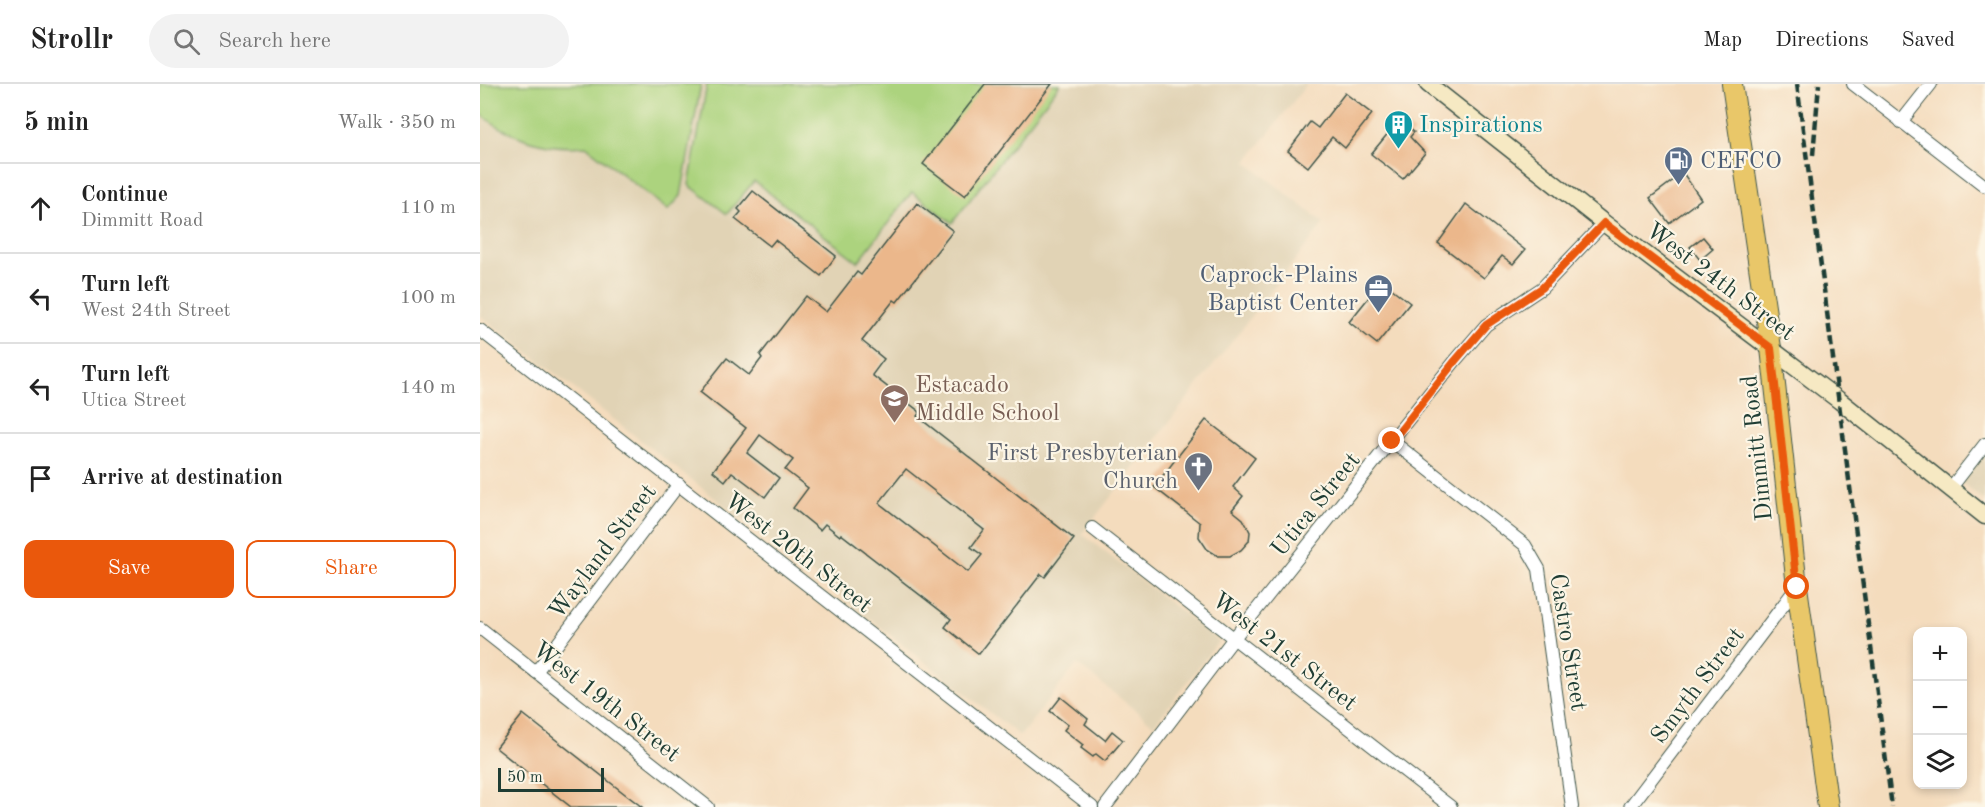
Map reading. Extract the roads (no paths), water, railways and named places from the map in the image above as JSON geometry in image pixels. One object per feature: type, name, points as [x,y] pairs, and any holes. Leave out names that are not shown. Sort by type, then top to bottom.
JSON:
[{"type":"main road","name":"West 24th Street","points":[[1428,84],[1604,223],[1771,348],[1985,516]]},
{"type":"main road","name":"Dimmitt Road","points":[[1732,84],[1771,348],[1797,587],[1828,807]]},
{"type":"street","points":[[1853,84],[1985,186]]},
{"type":"street","points":[[1901,122],[1931,84]]},
{"type":"street","name":"Utica Street","points":[[1105,807],[1234,638],[1455,361],[1486,325],[1542,288],[1604,223]]},
{"type":"street","name":"West 20th Street","points":[[480,330],[1092,807]]},
{"type":"street","name":"Castro Street","points":[[1392,441],[1525,545],[1539,569],[1572,807]]},
{"type":"street","points":[[1950,489],[1985,444]]},
{"type":"street","name":"Wayland Street","points":[[536,672],[679,484]]},
{"type":"street","name":"West 21st Street","points":[[1092,528],[1451,807]]},
{"type":"street","name":"Smyth Street","points":[[1630,807],[1797,587]]},
{"type":"street","name":"West 19th Street","points":[[480,628],[708,807]]},
{"type":"railway","points":[[1797,84],[1892,807]]},
{"type":"railway","points":[[1813,155],[1819,84]]},
{"type":"place","name":"Inspirations","points":[[1398,150]]},
{"type":"place","name":"CEFCO","points":[[1679,186]]},
{"type":"place","name":"Caprock-Plains Baptist Center","points":[[1379,314]]},
{"type":"place","name":"Estacado Middle School","points":[[894,424]]},
{"type":"place","name":"First Presbyterian Church","points":[[1199,492]]}]
